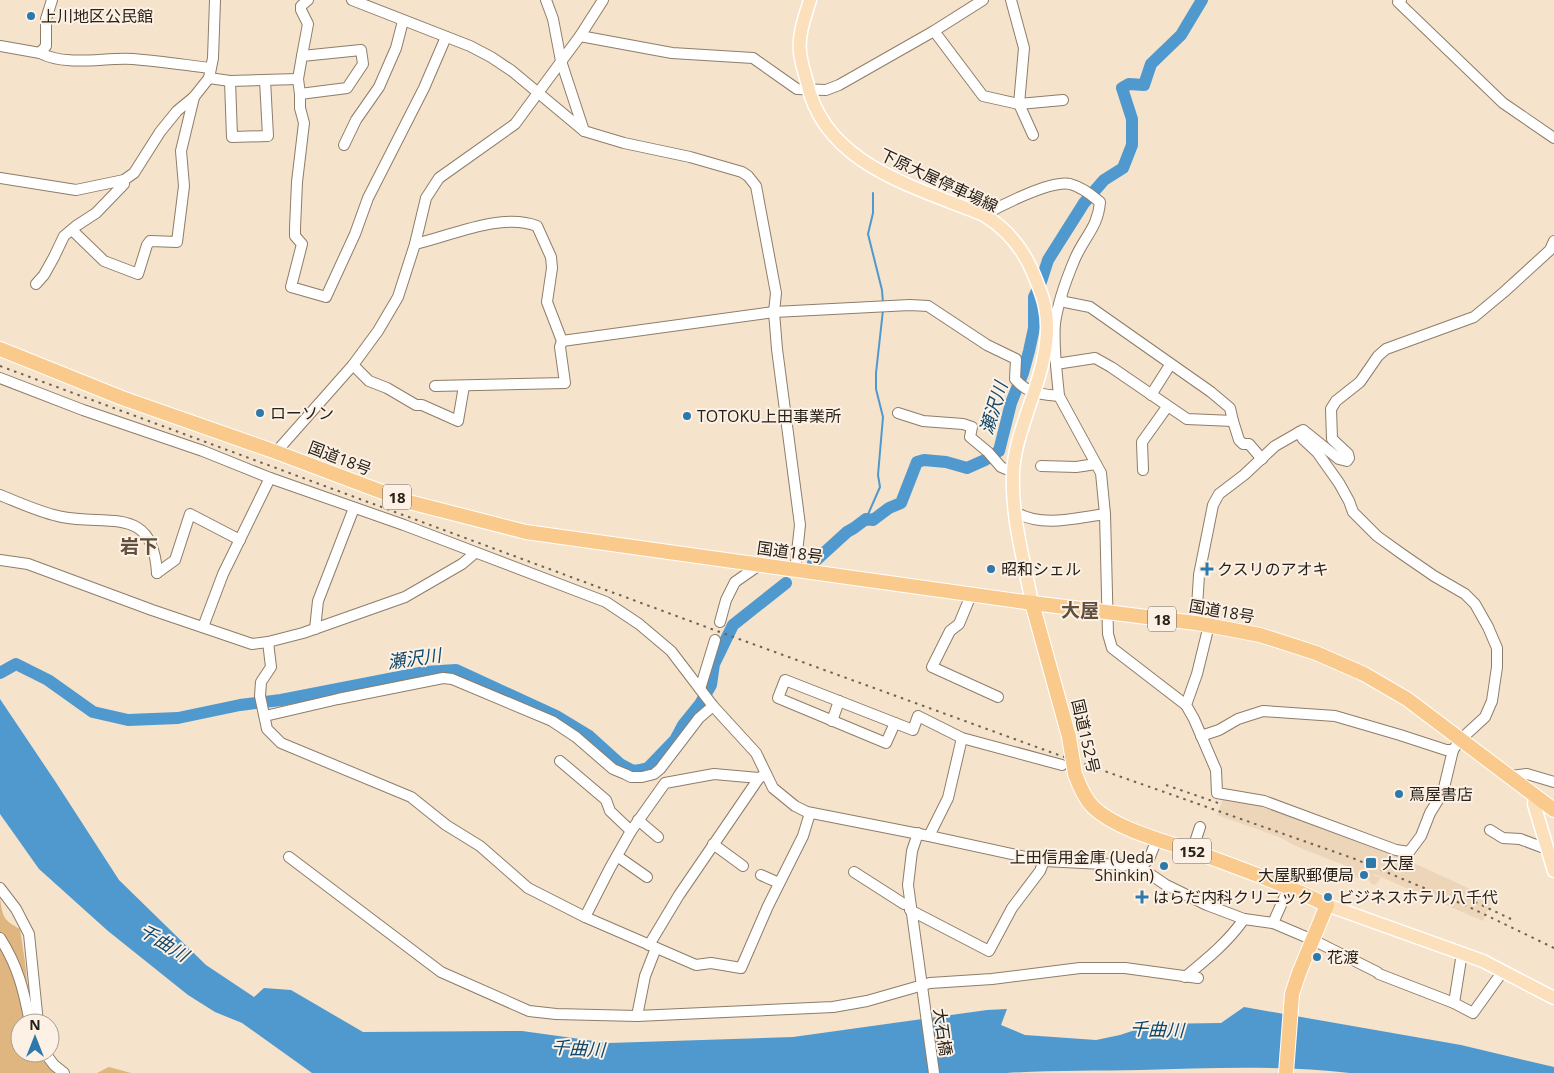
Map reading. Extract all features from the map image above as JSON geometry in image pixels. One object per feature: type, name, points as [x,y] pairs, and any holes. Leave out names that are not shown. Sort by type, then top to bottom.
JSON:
[{"type":"highway","name":"国道18号","points":[[0,349],[122,398],[276,452],[409,502],[494,525],[536,534],[758,566],[1203,624],[1288,643],[1364,674],[1407,699],[1457,745],[1511,776],[1554,810]]},
{"type":"highway","name":"国道152号","points":[[1032,603],[1069,737],[1075,774],[1086,796],[1097,810],[1124,826],[1289,887],[1328,905]]},
{"type":"highway","points":[[1286,1073],[1292,994],[1299,972],[1328,905]]},
{"type":"main road","name":"下原大屋停車場線","points":[[810,0],[802,27],[800,51],[808,89],[821,120],[831,134],[836,140],[880,173],[984,215],[992,220],[1024,252],[1042,295],[1046,309],[1047,330],[1040,372],[1020,432],[1012,472],[1015,512],[1032,603]]},
{"type":"main road","points":[[1535,795],[1534,804],[1554,871]]},
{"type":"main road","points":[[1328,905],[1462,953],[1503,971],[1554,998]]},
{"type":"street","points":[[40,53],[46,46],[46,19],[52,0]]},
{"type":"street","points":[[0,178],[76,190],[124,180],[134,173],[160,132],[178,110],[194,97],[210,73],[213,58],[215,0]]},
{"type":"street","points":[[308,0],[301,6],[308,24],[298,79],[300,108],[304,123],[294,228],[295,236],[302,244],[291,287],[326,297],[355,234],[368,198],[424,88],[446,37]]},
{"type":"street","points":[[352,0],[491,57],[512,71],[584,132],[624,143],[690,157],[748,176],[756,186],[776,293],[774,312],[800,525],[796,571]]},
{"type":"street","points":[[546,0],[553,18],[561,61],[584,132]]},
{"type":"street","points":[[276,452],[353,365],[378,330],[398,297],[415,244],[426,198],[439,178],[515,124],[580,36],[603,0]]},
{"type":"street","points":[[580,36],[672,52],[753,58],[797,89],[826,90],[839,85],[934,31],[983,0]]},
{"type":"street","points":[[1011,0],[1024,48],[1019,104],[1033,135]]},
{"type":"street","points":[[1401,0],[1398,2],[1503,103],[1554,138]]},
{"type":"street","points":[[344,145],[356,120],[379,87],[396,48],[403,21]]},
{"type":"street","points":[[934,31],[984,96],[1019,104],[1063,100]]},
{"type":"street","points":[[0,46],[40,53],[51,58],[104,61],[131,59],[210,73],[230,81],[298,79]]},
{"type":"street","points":[[300,94],[347,88],[363,64],[361,50],[302,56]]},
{"type":"street","points":[[230,81],[232,137],[268,136],[265,80]]},
{"type":"street","points":[[72,230],[104,261],[138,274],[147,245],[150,242],[177,242],[184,186],[181,152],[194,97]]},
{"type":"street","points":[[36,284],[47,269],[64,236],[96,213],[124,184],[124,180]]},
{"type":"street","points":[[984,215],[1020,197],[1059,184],[1070,184],[1086,190],[1100,202],[1099,216],[1075,259],[1061,298],[1055,323],[1059,396],[1101,474],[1105,514],[1108,634],[1112,648],[1186,706],[1194,719],[1216,770],[1217,793],[1264,801],[1396,850],[1409,852],[1421,836],[1430,813],[1443,792],[1457,745]]},
{"type":"street","points":[[415,244],[481,225],[526,222],[537,226],[551,257],[552,268],[547,302],[562,341],[560,346],[564,383],[435,386]]},
{"type":"street","points":[[1186,706],[1197,674],[1203,624],[1198,575],[1212,505],[1219,494],[1275,446],[1303,430],[1339,459],[1347,461],[1349,458],[1348,454],[1332,439],[1332,409],[1336,401],[1360,382],[1378,356],[1386,349],[1474,317],[1550,250],[1554,241]]},
{"type":"street","points":[[1061,298],[1065,302],[1090,308],[1211,392],[1230,408],[1233,421],[1243,444],[1249,444],[1262,458]]},
{"type":"street","points":[[562,341],[774,312],[910,305],[928,306],[987,346],[1016,359],[1015,379],[1020,385],[1034,393],[1059,396]]},
{"type":"street","points":[[1056,364],[1094,358],[1111,367],[1186,419],[1233,421]]},
{"type":"street","points":[[353,365],[369,380],[416,405],[422,405],[458,421],[464,386]]},
{"type":"street","points":[[1151,395],[1170,365]]},
{"type":"street","points":[[0,378],[83,410],[203,451],[270,478],[404,525],[606,602],[639,624],[671,651],[701,691],[756,753],[763,776],[783,798],[795,806],[810,812],[918,833],[1044,861],[1142,866],[1149,859],[1157,839]]},
{"type":"street","points":[[1144,470],[1142,442],[1167,407]]},
{"type":"street","points":[[898,413],[924,420],[962,424],[972,427],[970,437],[988,452],[1001,467],[1012,472]]},
{"type":"street","points":[[1201,736],[1219,730],[1238,719],[1263,711],[1335,716],[1446,750],[1457,745],[1485,718],[1492,701],[1497,667],[1497,648],[1475,604],[1465,594],[1434,576],[1377,536],[1353,512],[1339,483],[1299,432]]},
{"type":"street","points":[[1041,466],[1076,467],[1096,464]]},
{"type":"street","points":[[203,627],[223,574],[270,478]]},
{"type":"street","points":[[0,495],[63,517],[117,520],[130,523],[142,530],[151,542],[156,556],[157,573],[175,560],[190,514],[240,540]]},
{"type":"street","points":[[315,629],[318,601],[354,508]]},
{"type":"street","points":[[1015,512],[1024,518],[1054,522],[1105,514]]},
{"type":"street","points":[[0,560],[28,564],[252,644],[268,642],[315,629],[405,597],[462,564],[475,553]]},
{"type":"street","points":[[720,622],[726,600],[735,582],[758,566]]},
{"type":"street","points":[[971,595],[959,624],[950,631],[932,667],[998,697]]},
{"type":"street","points":[[701,691],[715,640]]},
{"type":"street","points":[[268,642],[271,667],[261,682],[260,696],[267,729],[282,743],[411,797],[446,824],[480,846],[528,888],[585,917],[696,965],[711,964],[741,968],[768,906],[803,836],[810,812]]},
{"type":"street","points":[[264,713],[443,678],[452,679],[552,721],[576,737],[613,768],[631,777],[642,777],[654,774],[660,769],[712,704]]},
{"type":"street","points":[[895,723],[886,743],[778,698],[785,680],[913,730],[918,716],[962,738],[1062,765]]},
{"type":"street","points":[[832,720],[840,701]]},
{"type":"street","points":[[929,836],[948,798],[962,738]]},
{"type":"street","points":[[560,761],[606,800],[610,811],[631,831]]},
{"type":"street","points":[[585,917],[631,831],[665,783],[714,774],[763,776]]},
{"type":"street","points":[[1511,776],[1527,774],[1554,782]]},
{"type":"street","points":[[638,1016],[644,976],[652,947],[713,844],[763,776]]},
{"type":"street","points":[[638,820],[658,837]]},
{"type":"street","points":[[1192,851],[1200,826]]},
{"type":"street","points":[[1490,830],[1503,838],[1520,839],[1547,849]]},
{"type":"street","name":"大石橋","points":[[918,833],[909,869],[908,886],[934,1073]]},
{"type":"street","points":[[713,844],[744,866]]},
{"type":"street","points":[[617,856],[647,877]]},
{"type":"street","points":[[289,857],[367,918],[441,972],[529,1011],[556,1014],[638,1016],[833,1006],[867,1001],[930,983],[992,979],[1080,968],[1125,968],[1198,978]]},
{"type":"street","points":[[854,872],[904,904],[989,951],[1012,908],[1040,871],[1044,861]]},
{"type":"street","points":[[1142,866],[1144,870],[1166,885],[1207,905],[1244,920],[1273,923],[1313,940],[1379,974],[1454,1003],[1473,1013],[1503,971]]},
{"type":"street","points":[[761,875],[779,883]]},
{"type":"street","points":[[1273,923],[1289,887]]},
{"type":"street","points":[[0,888],[16,909],[29,934],[37,1013]]},
{"type":"street","points":[[1185,977],[1214,954],[1234,934],[1244,920]]},
{"type":"street","points":[[0,938],[17,970],[28,1013]]},
{"type":"street","points":[[1454,1003],[1462,953]]},
{"type":"street","points":[[52,1063],[64,1073]]},
{"type":"shaded area","points":[[1224,796],[1263,802],[1372,844],[1492,899],[1483,921],[1374,874],[1381,878],[1375,885],[1363,878],[1357,878],[1352,875],[1354,869],[1298,847],[1279,837],[1217,815]]},
{"type":"shaded area","points":[[0,899],[2,910],[7,920],[20,929],[30,1013],[10,1013],[10,1063],[45,1063],[56,1073],[0,1073]]},
{"type":"shaded area","points":[[109,1067],[131,1073],[97,1073]]},
{"type":"water","name":"千曲川","points":[[0,699],[119,880],[206,965],[254,997],[264,988],[291,990],[363,1032],[522,1031],[609,1043],[793,1037],[987,1010],[1007,1009],[1001,1025],[1025,1035],[1096,1040],[1120,1035],[1153,1024],[1221,1023],[1244,1007],[1461,1045],[1554,1067],[1554,1073],[1350,1073],[1324,1070],[1245,1068],[1007,1073],[312,1073],[242,1023],[215,1012],[188,995],[108,931],[39,869],[0,814]]},
{"type":"waterway","name":"瀬沢川","points":[[813,563],[847,532],[866,519],[873,520],[889,508],[901,503],[917,462],[924,460],[946,462],[967,468],[999,451],[1011,403],[1023,373],[1029,351],[1034,328],[1034,297],[1048,260],[1084,203],[1104,180],[1123,168],[1132,145],[1132,119],[1122,88],[1129,84],[1144,85],[1151,64],[1181,35],[1202,0]]},
{"type":"waterway","points":[[873,193],[873,213],[868,234],[882,290],[883,303]]},
{"type":"waterway","points":[[866,519],[880,487],[878,475],[883,417],[876,389],[876,373],[883,310]]},
{"type":"waterway","name":"瀬沢川","points":[[0,673],[16,664],[48,680],[93,712],[128,720],[178,718],[425,672],[456,670],[556,716],[589,736],[620,764],[633,771],[648,768],[675,740],[683,725],[700,704],[711,685],[714,664],[733,625],[786,583]]},
{"type":"railway","points":[[0,366],[717,631],[1053,753],[1355,859],[1467,906],[1554,948]]},
{"type":"railway","points":[[1166,785],[1221,804]]},
{"type":"railway","points":[[1475,902],[1511,919]]},
{"type":"place","name":"上川地区公民館","points":[[31,16]]},
{"type":"place","name":"ローソン","points":[[260,413]]},
{"type":"place","name":"TOTOKU上田事業所","points":[[687,416]]},
{"type":"place","name":"昭和シェル","points":[[991,569]]},
{"type":"place","name":"クスリのアオキ","points":[[1207,569]]},
{"type":"place","name":"蔦屋書店","points":[[1399,794]]},
{"type":"place","name":"大屋","points":[[1371,863]]},
{"type":"place","name":"上田信用金庫 (Ueda Shinkin)","points":[[1164,866]]},
{"type":"place","name":"大屋駅郵便局","points":[[1364,875]]},
{"type":"place","name":"はらだ内科クリニック","points":[[1142,897]]},
{"type":"place","name":"ビジネスホテル八千代","points":[[1328,897]]},
{"type":"place","name":"花渡","points":[[1317,957]]},
{"type":"district","name":"岩下","points":[[139,546]]},
{"type":"district","name":"大屋","points":[[1080,610]]}]
